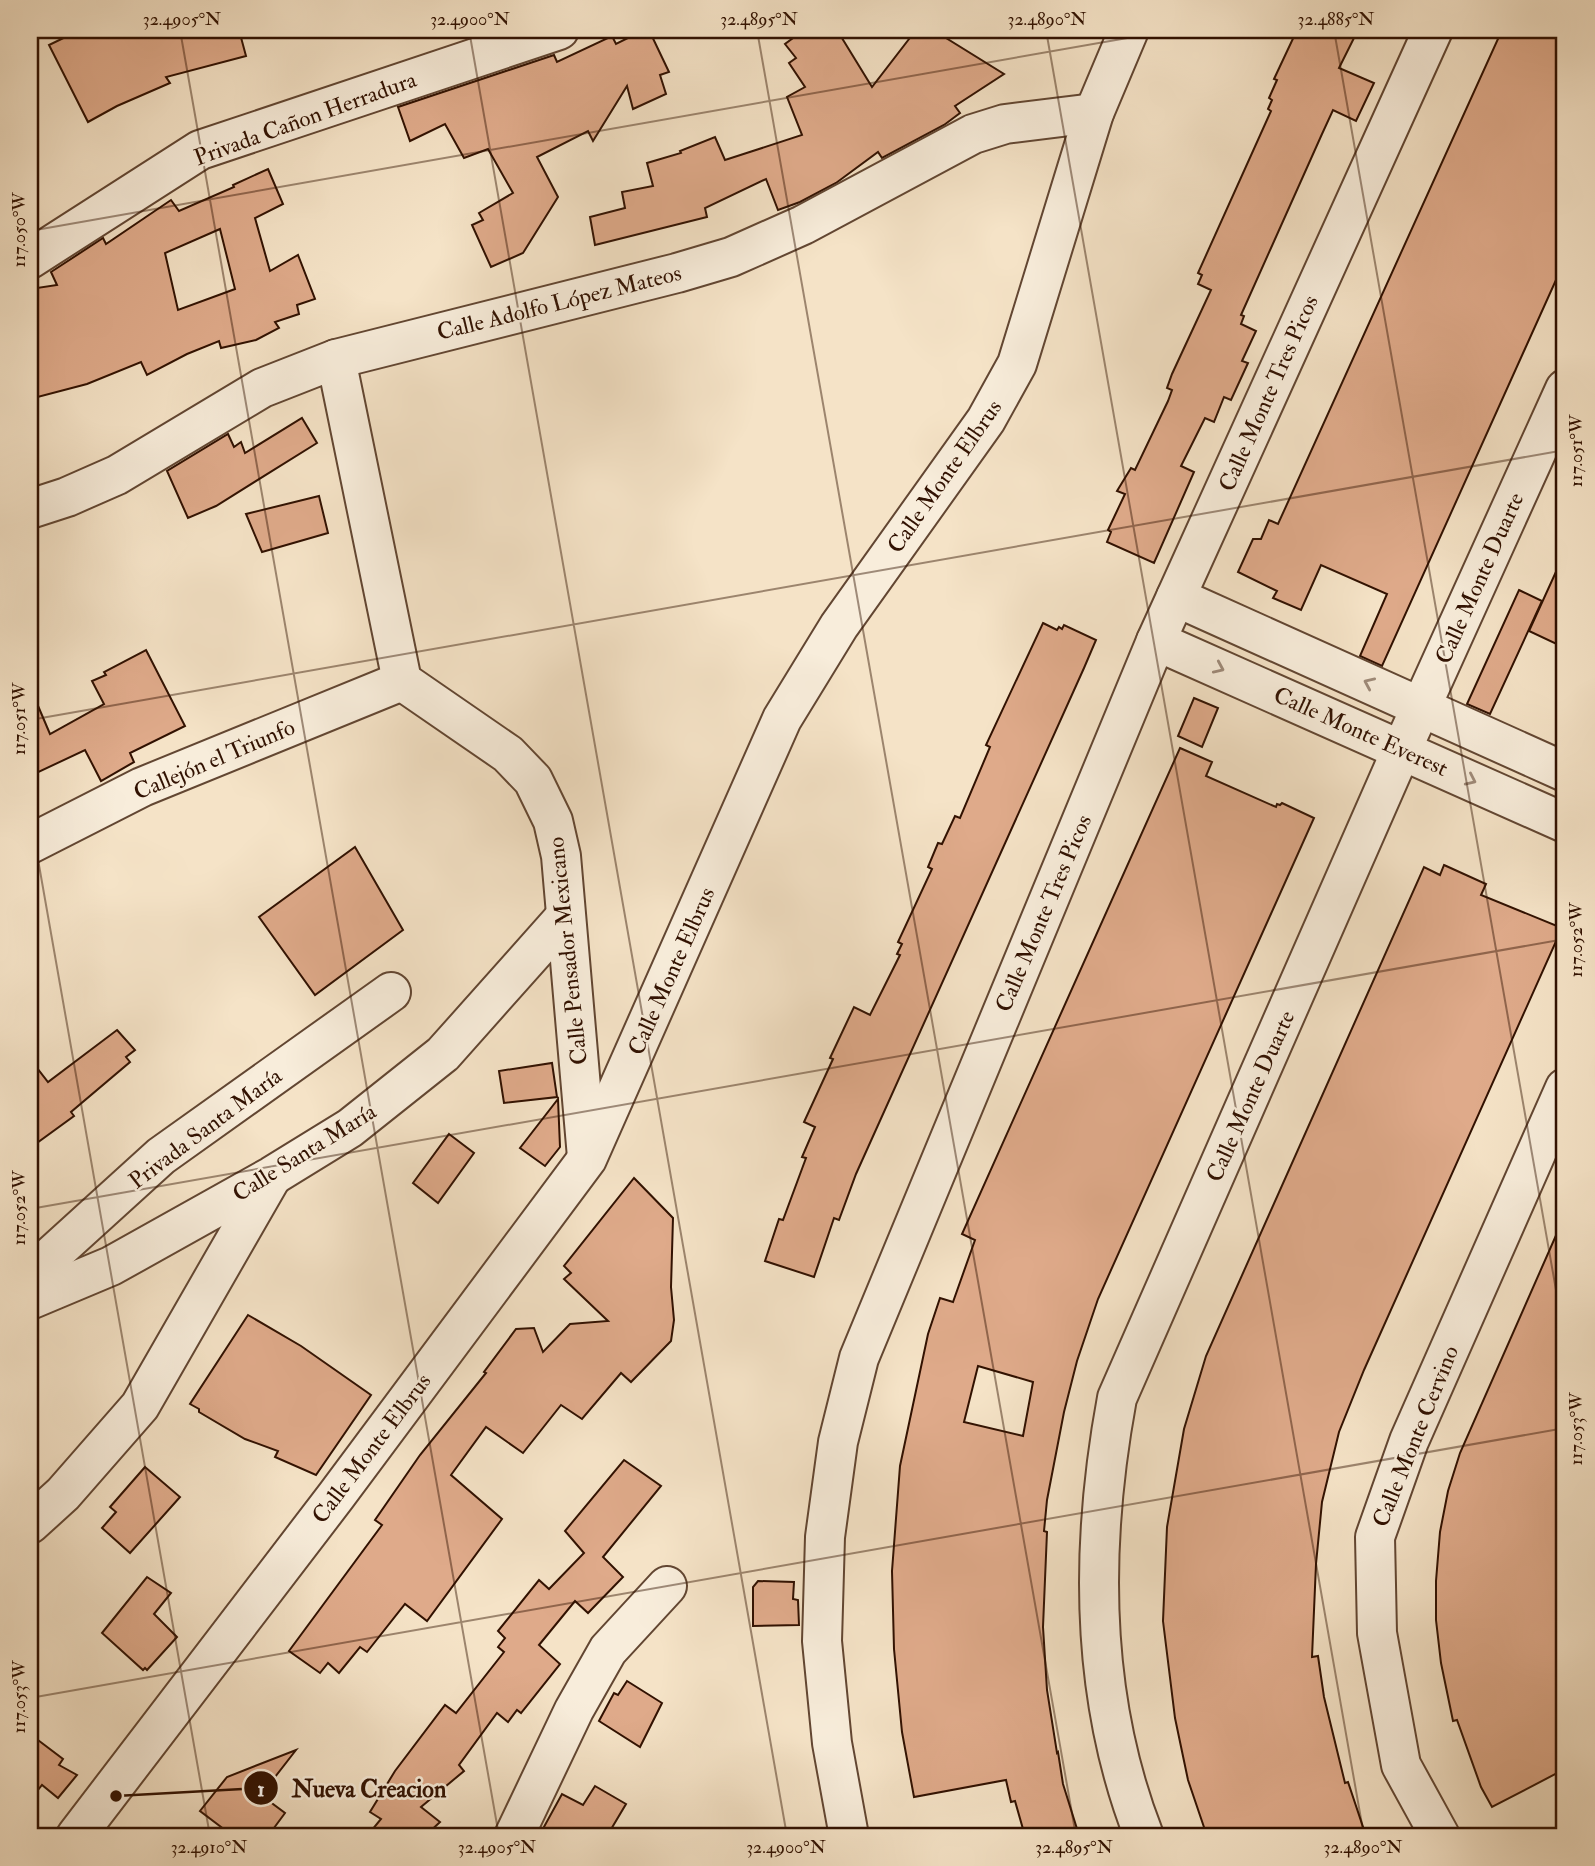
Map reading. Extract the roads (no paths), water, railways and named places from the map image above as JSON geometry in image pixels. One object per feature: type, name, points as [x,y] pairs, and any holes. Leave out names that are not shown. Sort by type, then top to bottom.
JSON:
[{"type":"street","name":"Privada Cañon Herradura","points":[[30,259],[200,150],[559,30]]},
{"type":"street","name":"Calle Monte Elbrus","points":[[76,1836],[336,1496],[587,1159],[782,719],[839,626],[986,420],[1017,364],[1094,113],[1129,30]]},
{"type":"street","name":"Calle Monte Tres Picos","points":[[849,1836],[832,1743],[822,1641],[825,1537],[838,1442],[859,1358],[1156,640],[1433,30]]},
{"type":"street","name":"Calle Adolfo López Mateos","points":[[30,509],[68,498],[117,475],[262,388],[336,359],[731,257],[803,225],[973,134],[1005,124],[1094,113]]},
{"type":"street","points":[[336,359],[402,681]]},
{"type":"street","name":"Calle Monte Duarte","points":[[1144,1836],[1120,1758],[1105,1673],[1097,1593],[1106,1460],[1117,1398],[1421,706],[1565,389]]},
{"type":"street","name":"Calle Monte Everest","points":[[1176,597],[1565,772]]},
{"type":"street","name":"Calle Monte Everest","points":[[1156,640],[1565,823]]},
{"type":"street","name":"Calle Pensador Mexicano","points":[[402,681],[508,754],[533,780],[553,821],[561,856],[587,1159]]},
{"type":"street","name":"Callejón el Triunfo","points":[[30,844],[142,788],[402,681]]},
{"type":"street","name":"Calle Santa María","points":[[30,1300],[111,1266],[272,1176],[349,1128],[443,1054],[565,917]]},
{"type":"street","name":"Privada Santa María","points":[[30,1275],[160,1156],[391,992]]},
{"type":"street","name":"Calle Monte Cervino","points":[[1440,1836],[1401,1765],[1377,1633],[1375,1536],[1409,1441],[1565,1088]]},
{"type":"street","points":[[30,1524],[63,1494],[140,1406],[272,1176]]},
{"type":"street","points":[[514,1836],[575,1710],[608,1650],[667,1586]]},
{"type":"place","name":"Nueva Creacion","points":[[116,1796]]}]
